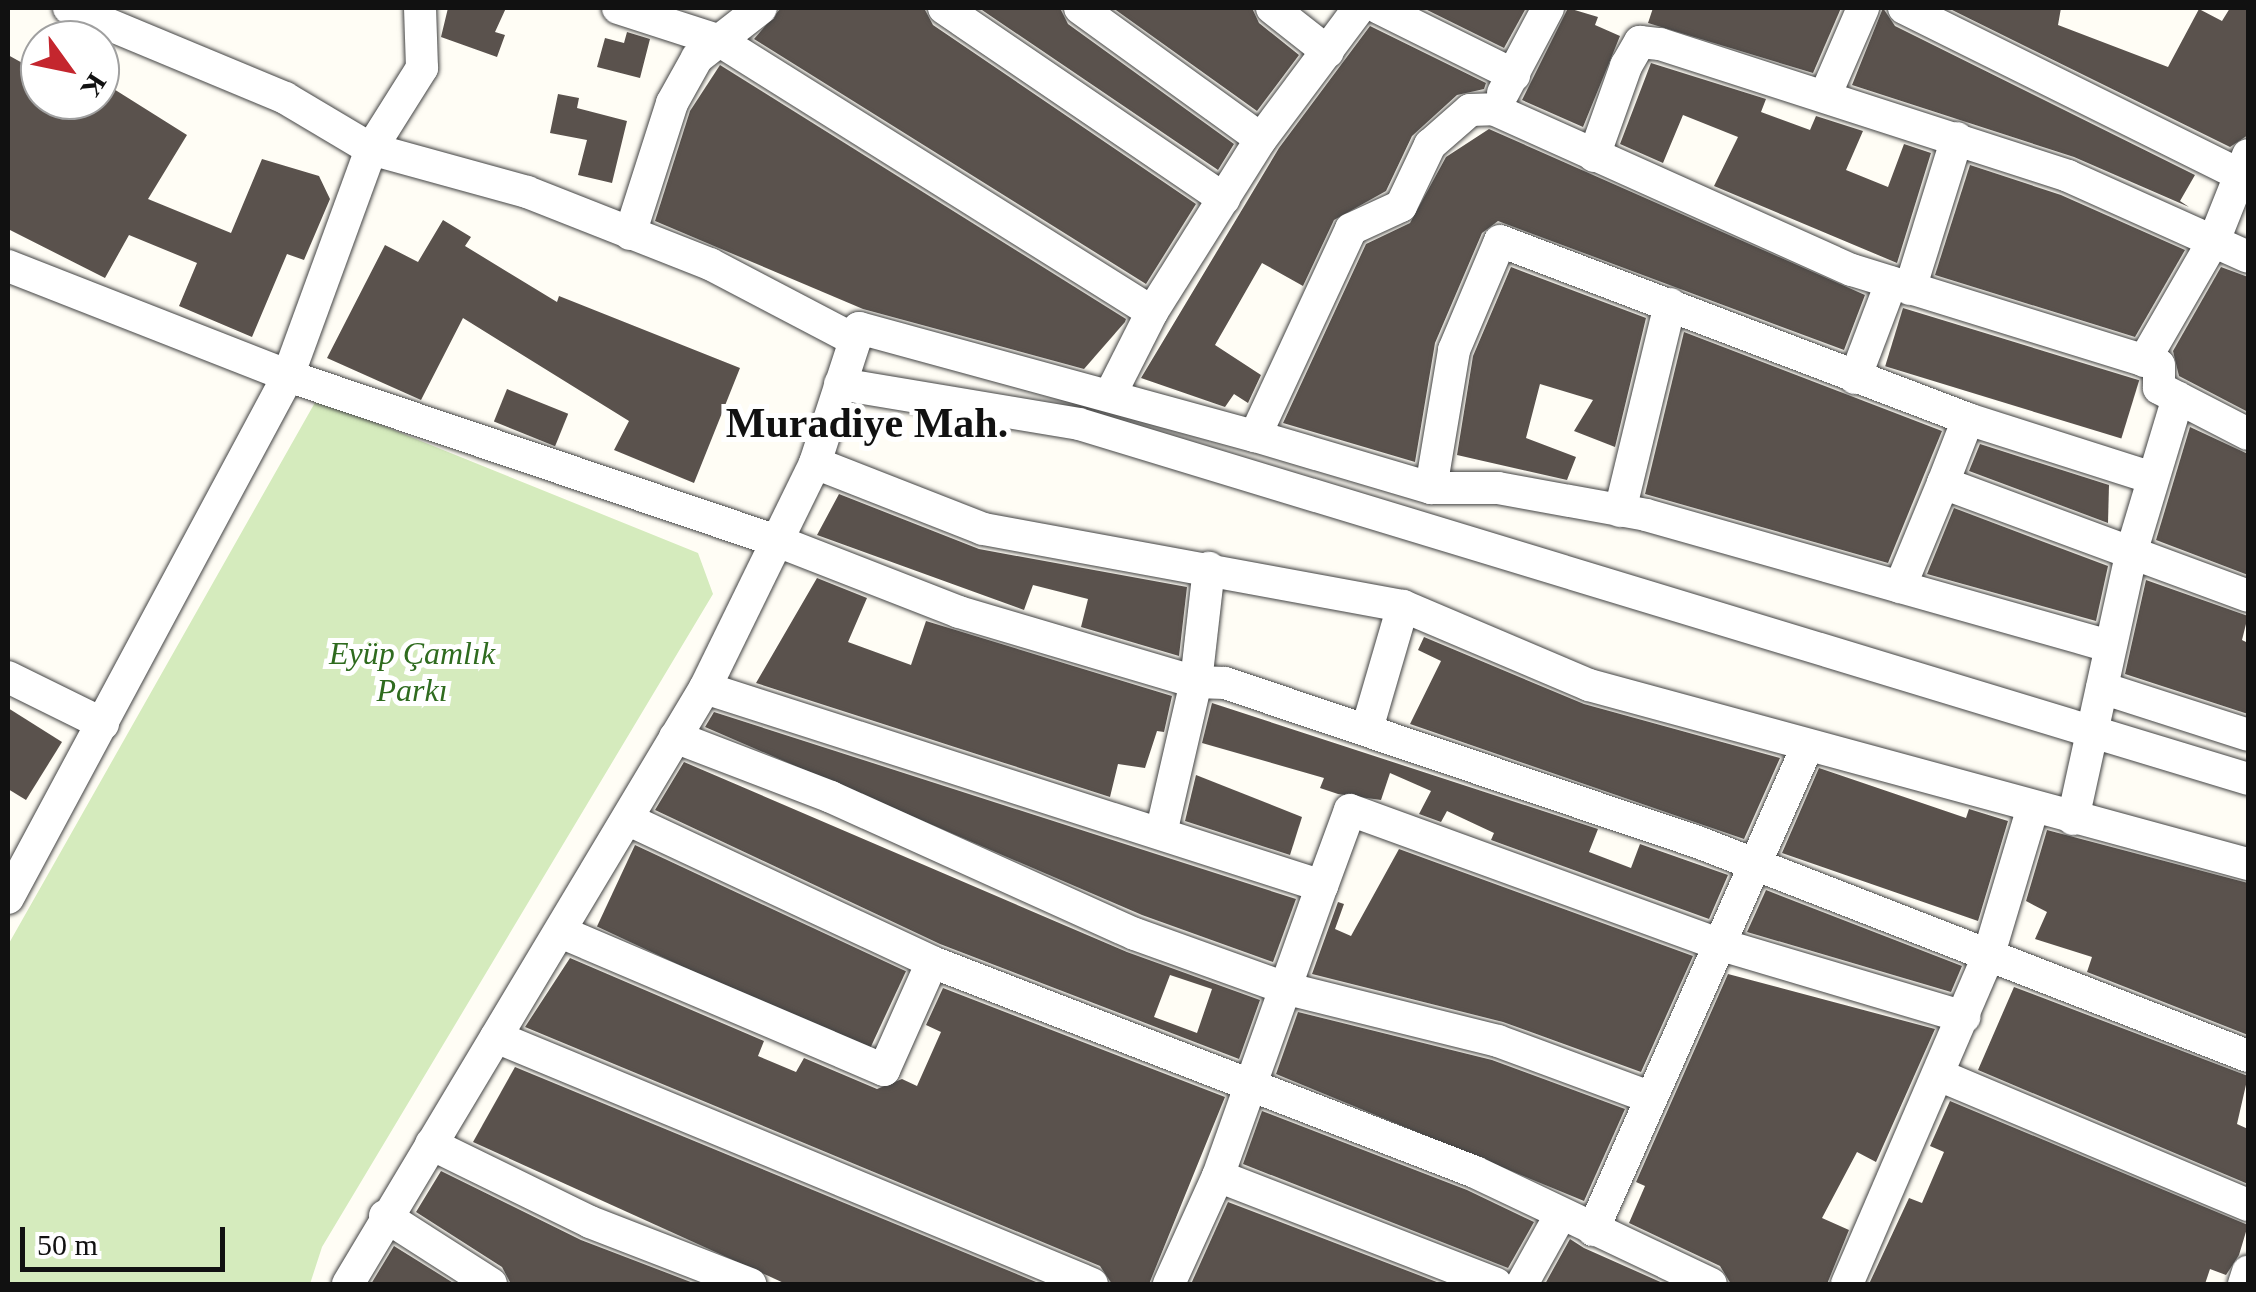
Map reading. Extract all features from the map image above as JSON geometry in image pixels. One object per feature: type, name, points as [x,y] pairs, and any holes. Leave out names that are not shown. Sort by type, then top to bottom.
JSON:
[{"type":"street","points":[[69,8],[285,98],[371,149],[527,192],[710,264],[855,340]]},
{"type":"street","points":[[8,898],[288,376],[371,149],[422,68],[420,8]]},
{"type":"street","points":[[618,8],[720,41],[1152,312]]},
{"type":"street","points":[[630,234],[672,103],[697,58],[762,8]]},
{"type":"street","points":[[944,8],[1224,199]]},
{"type":"street","points":[[1080,8],[1261,138]]},
{"type":"street","points":[[1272,8],[1328,52]]},
{"type":"street","points":[[1110,395],[1152,312],[1261,138],[1359,8]]},
{"type":"street","points":[[1379,8],[1514,75]]},
{"type":"street","points":[[1493,109],[1548,8]]},
{"type":"street","points":[[1825,96],[1863,8]]},
{"type":"street","points":[[1904,8],[2245,170],[2215,238],[2144,361]]},
{"type":"street","points":[[1594,156],[1640,42],[1957,138],[2215,238],[2248,257]]},
{"type":"street","points":[[1255,436],[1351,230],[1401,206],[1430,146],[1470,110],[1493,109],[1900,286],[2159,365],[2156,384],[2248,434]]},
{"type":"street","points":[[1855,378],[1900,286],[1957,138]]},
{"type":"street","points":[[1431,488],[1454,350],[1500,241],[1968,419],[2150,476]]},
{"type":"street","points":[[8,266],[288,376],[777,540],[959,612],[1196,682],[1225,683],[1366,729],[1753,866],[2248,1056]]},
{"type":"street","points":[[1620,511],[1670,304]]},
{"type":"street","points":[[348,1284],[385,1216],[563,933],[705,688],[814,463],[859,328],[1110,395],[1431,488],[1498,488],[1620,511],[2110,646]]},
{"type":"street","points":[[840,384],[1079,424],[2248,780]]},
{"type":"street","points":[[2073,819],[2150,476],[2178,398]]},
{"type":"street","points":[[1900,587],[1968,419]]},
{"type":"street","points":[[814,463],[983,529],[1403,606],[1589,686],[2032,810],[2248,864]]},
{"type":"street","points":[[1943,482],[2248,596]]},
{"type":"street","points":[[1162,828],[1196,682],[1209,568]]},
{"type":"street","points":[[1366,729],[1403,606]]},
{"type":"street","points":[[8,678],[103,724]]},
{"type":"street","points":[[705,688],[1162,828],[1322,886]]},
{"type":"street","points":[[2102,688],[2248,735]]},
{"type":"street","points":[[676,738],[830,797],[1135,934],[1288,989],[1498,1042],[1647,1096]]},
{"type":"street","points":[[1592,1230],[1647,1096],[1807,747]]},
{"type":"street","points":[[1169,1284],[1218,1176],[1251,1090],[1350,810],[1718,944],[1964,1017]]},
{"type":"street","points":[[1847,1284],[1941,1076],[1988,957],[2032,810]]},
{"type":"street","points":[[629,820],[932,962],[1251,1090],[1475,1172],[1712,1284]]},
{"type":"street","points":[[563,933],[884,1070],[932,962]]},
{"type":"street","points":[[496,1037],[1092,1284]]},
{"type":"street","points":[[1941,1076],[2248,1205]]},
{"type":"street","points":[[431,1144],[590,1222],[750,1284]]},
{"type":"street","points":[[1218,1176],[1496,1284]]},
{"type":"street","points":[[1522,1284],[1560,1214]]},
{"type":"street","points":[[385,1216],[491,1284]]},
{"type":"street","points":[[2244,1284],[2248,1272]]},
{"type":"green space","name":"Eyüp Çamlık Parkı","points":[[317,399],[698,553],[713,594],[322,1247],[310,1284],[8,1284],[8,945]]},
{"type":"building","points":[[448,8],[506,8],[495,32],[505,35],[497,57],[441,37]]},
{"type":"building","points":[[781,8],[924,8],[933,25],[1196,204],[1146,284],[754,39]]},
{"type":"building","points":[[979,8],[1060,8],[1068,24],[1234,144],[1218,170]]},
{"type":"building","points":[[1113,8],[1252,8],[1259,23],[1299,55],[1257,111]]},
{"type":"building","points":[[1423,8],[1526,8],[1504,48]]},
{"type":"building","points":[[1568,8],[1598,17],[1595,25],[1620,36],[1583,127],[1522,100]]},
{"type":"building","points":[[1653,8],[1841,8],[1813,73],[1648,23]]},
{"type":"building","points":[[1883,8],[1895,26],[2195,175],[2180,201],[2189,207],[2074,157],[1852,85]]},
{"type":"building","points":[[1948,8],[2061,8],[2058,25],[2168,67],[2199,9],[2222,21],[2230,8],[2248,8],[2248,135],[2230,147]]},
{"type":"building","points":[[1370,26],[1486,83],[1484,89],[1457,95],[1412,136],[1386,191],[1334,220],[1303,286],[1262,263],[1215,345],[1261,375],[1248,403],[1234,394],[1225,407],[1141,378],[1279,148]]},
{"type":"building","points":[[627,32],[650,39],[640,78],[597,67],[605,38],[624,43]]},
{"type":"building","points":[[8,55],[20,62],[20,120],[120,120],[120,93],[187,135],[148,199],[231,233],[262,159],[319,176],[330,199],[304,260],[287,254],[252,337],[179,306],[197,263],[129,235],[105,278],[8,229]]},
{"type":"building","points":[[1651,63],[1766,99],[1761,112],[1810,130],[1816,116],[1863,131],[1846,170],[1888,187],[1904,144],[1931,153],[1897,263],[1714,186],[1738,137],[1683,115],[1663,163],[1620,144]]},
{"type":"building","points":[[720,65],[1126,319],[1125,322],[1084,369],[863,309],[655,221],[690,111]]},
{"type":"building","points":[[558,94],[579,98],[577,108],[627,121],[612,183],[578,175],[587,140],[550,133]]},
{"type":"building","points":[[1489,129],[1865,295],[1844,350],[1498,221],[1482,233],[1435,343],[1415,462],[1283,423],[1366,244],[1410,223],[1446,157]]},
{"type":"building","points":[[1970,165],[2061,195],[2185,250],[2135,337],[1935,275]]},
{"type":"building","points":[[443,220],[471,237],[465,246],[557,302],[559,296],[740,368],[694,483],[614,450],[629,421],[463,318],[421,400],[327,358],[385,245],[418,262]]},
{"type":"building","points":[[1511,267],[1646,318],[1615,447],[1574,431],[1593,400],[1540,384],[1526,438],[1576,457],[1567,480],[1457,455],[1473,356]]},
{"type":"building","points":[[2221,267],[2248,277],[2248,412],[2179,376],[2173,351]]},
{"type":"building","points":[[1903,308],[2139,380],[2121,439],[1885,366]]},
{"type":"building","points":[[1684,332],[1942,431],[1888,563],[1645,494]]},
{"type":"building","points":[[507,389],[568,414],[555,446],[494,421]]},
{"type":"building","points":[[2190,427],[2248,454],[2248,575],[2156,540]]},
{"type":"building","points":[[1980,444],[2109,485],[2108,523],[1969,471]]},
{"type":"building","points":[[839,494],[979,549],[1187,587],[1179,656],[1081,627],[1088,599],[1033,585],[1024,610],[817,535]]},
{"type":"building","points":[[1954,508],[2108,566],[2096,621],[1927,574]]},
{"type":"building","points":[[817,578],[867,598],[848,642],[911,665],[926,621],[1172,696],[1164,732],[1157,731],[1145,768],[1118,764],[1110,797],[756,683]]},
{"type":"building","points":[[2146,580],[2248,616],[2242,640],[2248,643],[2248,714],[2125,674]]},
{"type":"building","points":[[1424,637],[1584,704],[1780,758],[1744,839],[1410,724],[1441,661],[1418,650]]},
{"type":"building","points":[[1212,703],[1598,829],[1589,852],[1631,868],[1640,844],[1728,875],[1709,919],[1491,840],[1494,833],[1447,811],[1441,822],[1419,814],[1431,791],[1390,773],[1381,800],[1338,794],[1320,788],[1324,778],[1202,743]]},
{"type":"building","points":[[8,708],[62,742],[26,800],[8,789]]},
{"type":"building","points":[[714,712],[1296,899],[1273,962],[1142,915],[705,727]]},
{"type":"building","points":[[684,762],[1127,952],[1260,1000],[1239,1059],[940,944],[655,810]],"holes":[[[1170,975],[1212,989],[1197,1033],[1154,1017]]]},
{"type":"building","points":[[1819,768],[1966,818],[1969,809],[2008,821],[1978,921],[1782,853]]},
{"type":"building","points":[[1196,775],[1302,817],[1290,855],[1185,821]]},
{"type":"building","points":[[2047,830],[2248,883],[2248,1035],[2087,972],[2092,957],[2035,939],[2047,912],[2026,901]]},
{"type":"building","points":[[635,845],[906,971],[868,1053],[597,927]]},
{"type":"building","points":[[1399,849],[1693,956],[1641,1072],[1503,1022],[1312,974],[1338,902],[1344,904],[1335,929],[1351,936]]},
{"type":"building","points":[[1766,890],[1962,966],[1951,992],[1747,932]]},
{"type":"building","points":[[570,958],[764,1041],[758,1056],[796,1072],[804,1058],[877,1089],[902,1079],[917,1086],[941,1032],[926,1025],[943,988],[1225,1097],[1149,1284],[1112,1284],[1100,1266],[525,1027]]},
{"type":"building","points":[[1728,974],[1935,1029],[1876,1162],[1857,1152],[1822,1218],[1849,1230],[1827,1284],[1731,1284],[1720,1266],[1629,1223],[1645,1186],[1636,1182]]},
{"type":"building","points":[[2014,987],[2248,1076],[2237,1124],[2248,1129],[2248,1184],[1978,1070]]},
{"type":"building","points":[[1298,1012],[1492,1060],[1625,1109],[1584,1201],[1276,1074]]},
{"type":"building","points":[[515,1067],[1041,1284],[786,1284],[473,1142]]},
{"type":"building","points":[[1950,1101],[2248,1225],[2239,1255],[2226,1275],[2210,1269],[2205,1284],[1869,1284],[1909,1198],[1922,1203],[1944,1152],[1930,1146]]},
{"type":"building","points":[[1262,1111],[1467,1190],[1534,1222],[1508,1268],[1243,1164]]},
{"type":"building","points":[[441,1171],[581,1240],[696,1284],[511,1284],[502,1267],[416,1212]]},
{"type":"building","points":[[1228,1202],[1442,1284],[1191,1284]]},
{"type":"building","points":[[1570,1239],[1584,1248],[1665,1284],[1545,1284]]},
{"type":"building","points":[[394,1246],[455,1284],[371,1284]]},
{"type":"district","name":"Muradiye Mah.","points":[[867,423]]}]
